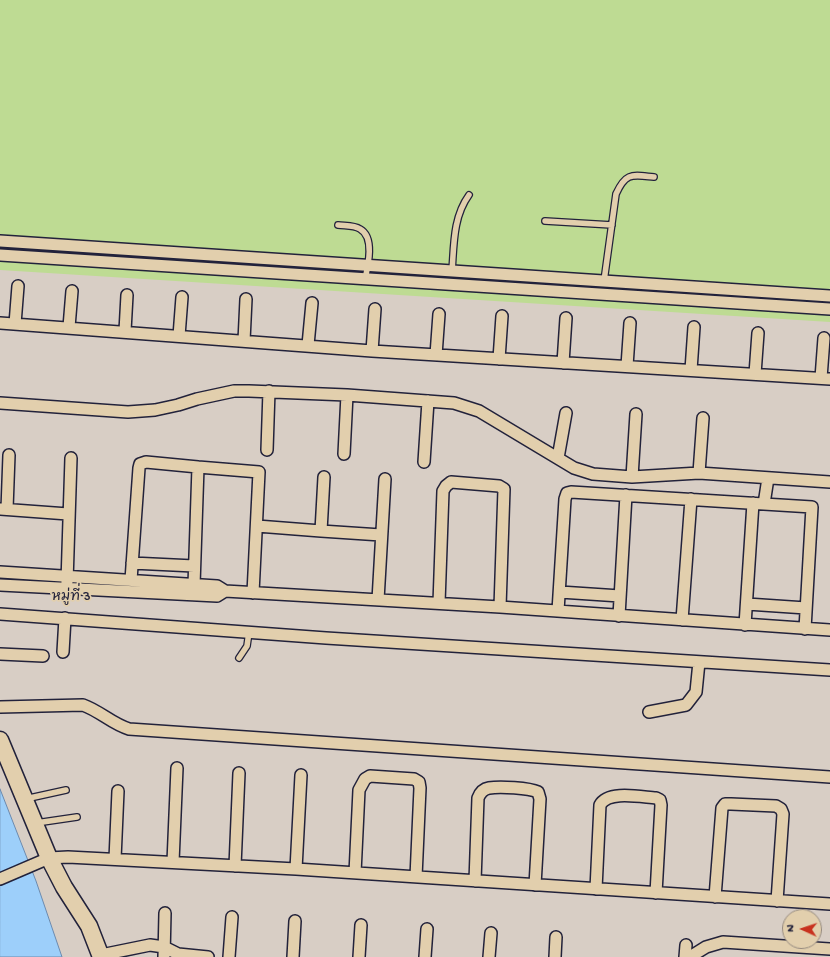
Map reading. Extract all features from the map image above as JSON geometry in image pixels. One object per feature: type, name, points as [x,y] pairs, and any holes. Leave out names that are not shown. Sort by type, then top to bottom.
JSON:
[{"type":"street","points":[[0,241],[174,254],[830,296]]},
{"type":"street","points":[[173,267],[174,254]]},
{"type":"street","points":[[0,255],[830,309]]},
{"type":"street","points":[[561,292],[562,278]]},
{"type":"street","points":[[16,324],[18,286]]},
{"type":"street","points":[[69,328],[72,291]]},
{"type":"street","points":[[758,305],[759,291]]},
{"type":"street","points":[[125,331],[127,295]]},
{"type":"street","points":[[179,336],[182,297]]},
{"type":"street","points":[[244,341],[246,299]]},
{"type":"street","points":[[308,345],[312,303]]},
{"type":"street","points":[[372,351],[375,309]]},
{"type":"street","points":[[436,355],[439,314]]},
{"type":"street","points":[[500,359],[502,316]]},
{"type":"street","points":[[563,363],[566,318]]},
{"type":"street","points":[[627,366],[630,322]]},
{"type":"street","points":[[0,323],[125,331],[372,351],[825,379],[824,338]]},
{"type":"street","points":[[691,370],[694,327]]},
{"type":"street","points":[[755,374],[758,333]]},
{"type":"street","points":[[0,403],[128,412],[155,410],[234,391],[269,391],[347,395],[454,403],[479,411],[574,468],[593,474],[632,477],[699,473],[830,482]]},
{"type":"street","points":[[267,450],[269,391]]},
{"type":"street","points":[[344,454],[347,395]]},
{"type":"street","points":[[424,462],[428,401]]},
{"type":"street","points":[[558,458],[566,413]]},
{"type":"street","points":[[632,477],[636,414]]},
{"type":"street","points":[[699,473],[703,418]]},
{"type":"street","points":[[9,455],[3,509],[68,514]]},
{"type":"street","points":[[66,589],[71,458]]},
{"type":"street","points":[[131,580],[140,464],[146,462],[259,472],[253,593]]},
{"type":"street","points":[[194,585],[198,467]]},
{"type":"street","points":[[320,531],[324,477]]},
{"type":"street","points":[[745,625],[746,604],[758,503],[768,478]]},
{"type":"street","points":[[378,600],[385,479]]},
{"type":"street","points":[[439,603],[443,491],[451,482],[499,486],[504,489],[505,495],[500,607]]},
{"type":"street","points":[[558,611],[565,499],[567,493],[571,492],[758,503],[812,507],[805,629]]},
{"type":"street","points":[[619,616],[626,495]]},
{"type":"street","points":[[682,620],[691,499]]},
{"type":"street","points":[[257,526],[381,535]]},
{"type":"street","points":[[132,563],[194,566]]},
{"type":"street","points":[[0,572],[67,575],[217,586],[225,591],[253,593],[439,603],[830,630]]},
{"type":"street","points":[[0,585],[217,596],[225,591]]},
{"type":"street","points":[[560,592],[620,596]]},
{"type":"street","points":[[746,604],[806,608]]},
{"type":"street","points":[[0,614],[830,670]]},
{"type":"street","points":[[63,652],[65,618]]},
{"type":"street","points":[[0,654],[43,656]]},
{"type":"street","points":[[649,712],[686,705],[696,692],[699,662]]},
{"type":"street","points":[[0,707],[83,705],[94,709],[116,725],[129,729],[830,777]]},
{"type":"street","points":[[0,740],[35,824],[43,860],[61,882],[89,926],[101,956],[150,945],[164,952],[176,955],[208,957]]},
{"type":"street","points":[[173,862],[177,768]]},
{"type":"street","points":[[235,866],[239,773]]},
{"type":"street","points":[[296,869],[301,776]]},
{"type":"street","points":[[355,873],[359,790],[365,779],[370,776],[414,779],[418,782],[420,788],[416,877]]},
{"type":"street","points":[[475,881],[478,798],[481,792],[489,788],[531,790],[538,792],[540,799],[535,885]]},
{"type":"street","points":[[115,859],[118,791]]},
{"type":"street","points":[[596,889],[600,805],[602,800],[612,796],[656,798],[660,800],[661,805],[656,893]]},
{"type":"street","points":[[715,897],[722,808],[725,804],[776,806],[781,809],[783,814],[777,901]]},
{"type":"street","points":[[0,879],[43,860],[68,857],[296,869],[830,904]]},
{"type":"street","points":[[164,952],[165,913]]},
{"type":"street","points":[[229,957],[232,917]]},
{"type":"street","points":[[293,957],[295,921]]},
{"type":"street","points":[[359,957],[361,925]]},
{"type":"street","points":[[425,957],[427,929]]},
{"type":"street","points":[[489,957],[491,933]]},
{"type":"street","points":[[555,957],[556,937]]},
{"type":"street","points":[[690,957],[706,946],[723,942],[830,949]]},
{"type":"street","points":[[685,957],[686,945]]},
{"type":"lane","points":[[604,281],[616,194],[622,182],[629,177],[654,177]]},
{"type":"lane","points":[[452,271],[458,215],[469,195]]},
{"type":"lane","points":[[545,221],[612,224]]},
{"type":"lane","points":[[338,225],[360,229],[366,234],[369,242],[368,266],[365,279]]},
{"type":"lane","points":[[239,658],[247,646],[250,632]]},
{"type":"lane","points":[[25,799],[66,790]]},
{"type":"lane","points":[[35,824],[77,817]]},
{"type":"green space","points":[[0,0],[830,0],[830,322],[0,270]]},
{"type":"water","points":[[0,789],[36,881],[62,957],[0,957]]},
{"type":"district","name":"หมู่ที่ 3","points":[[71,598]]}]
